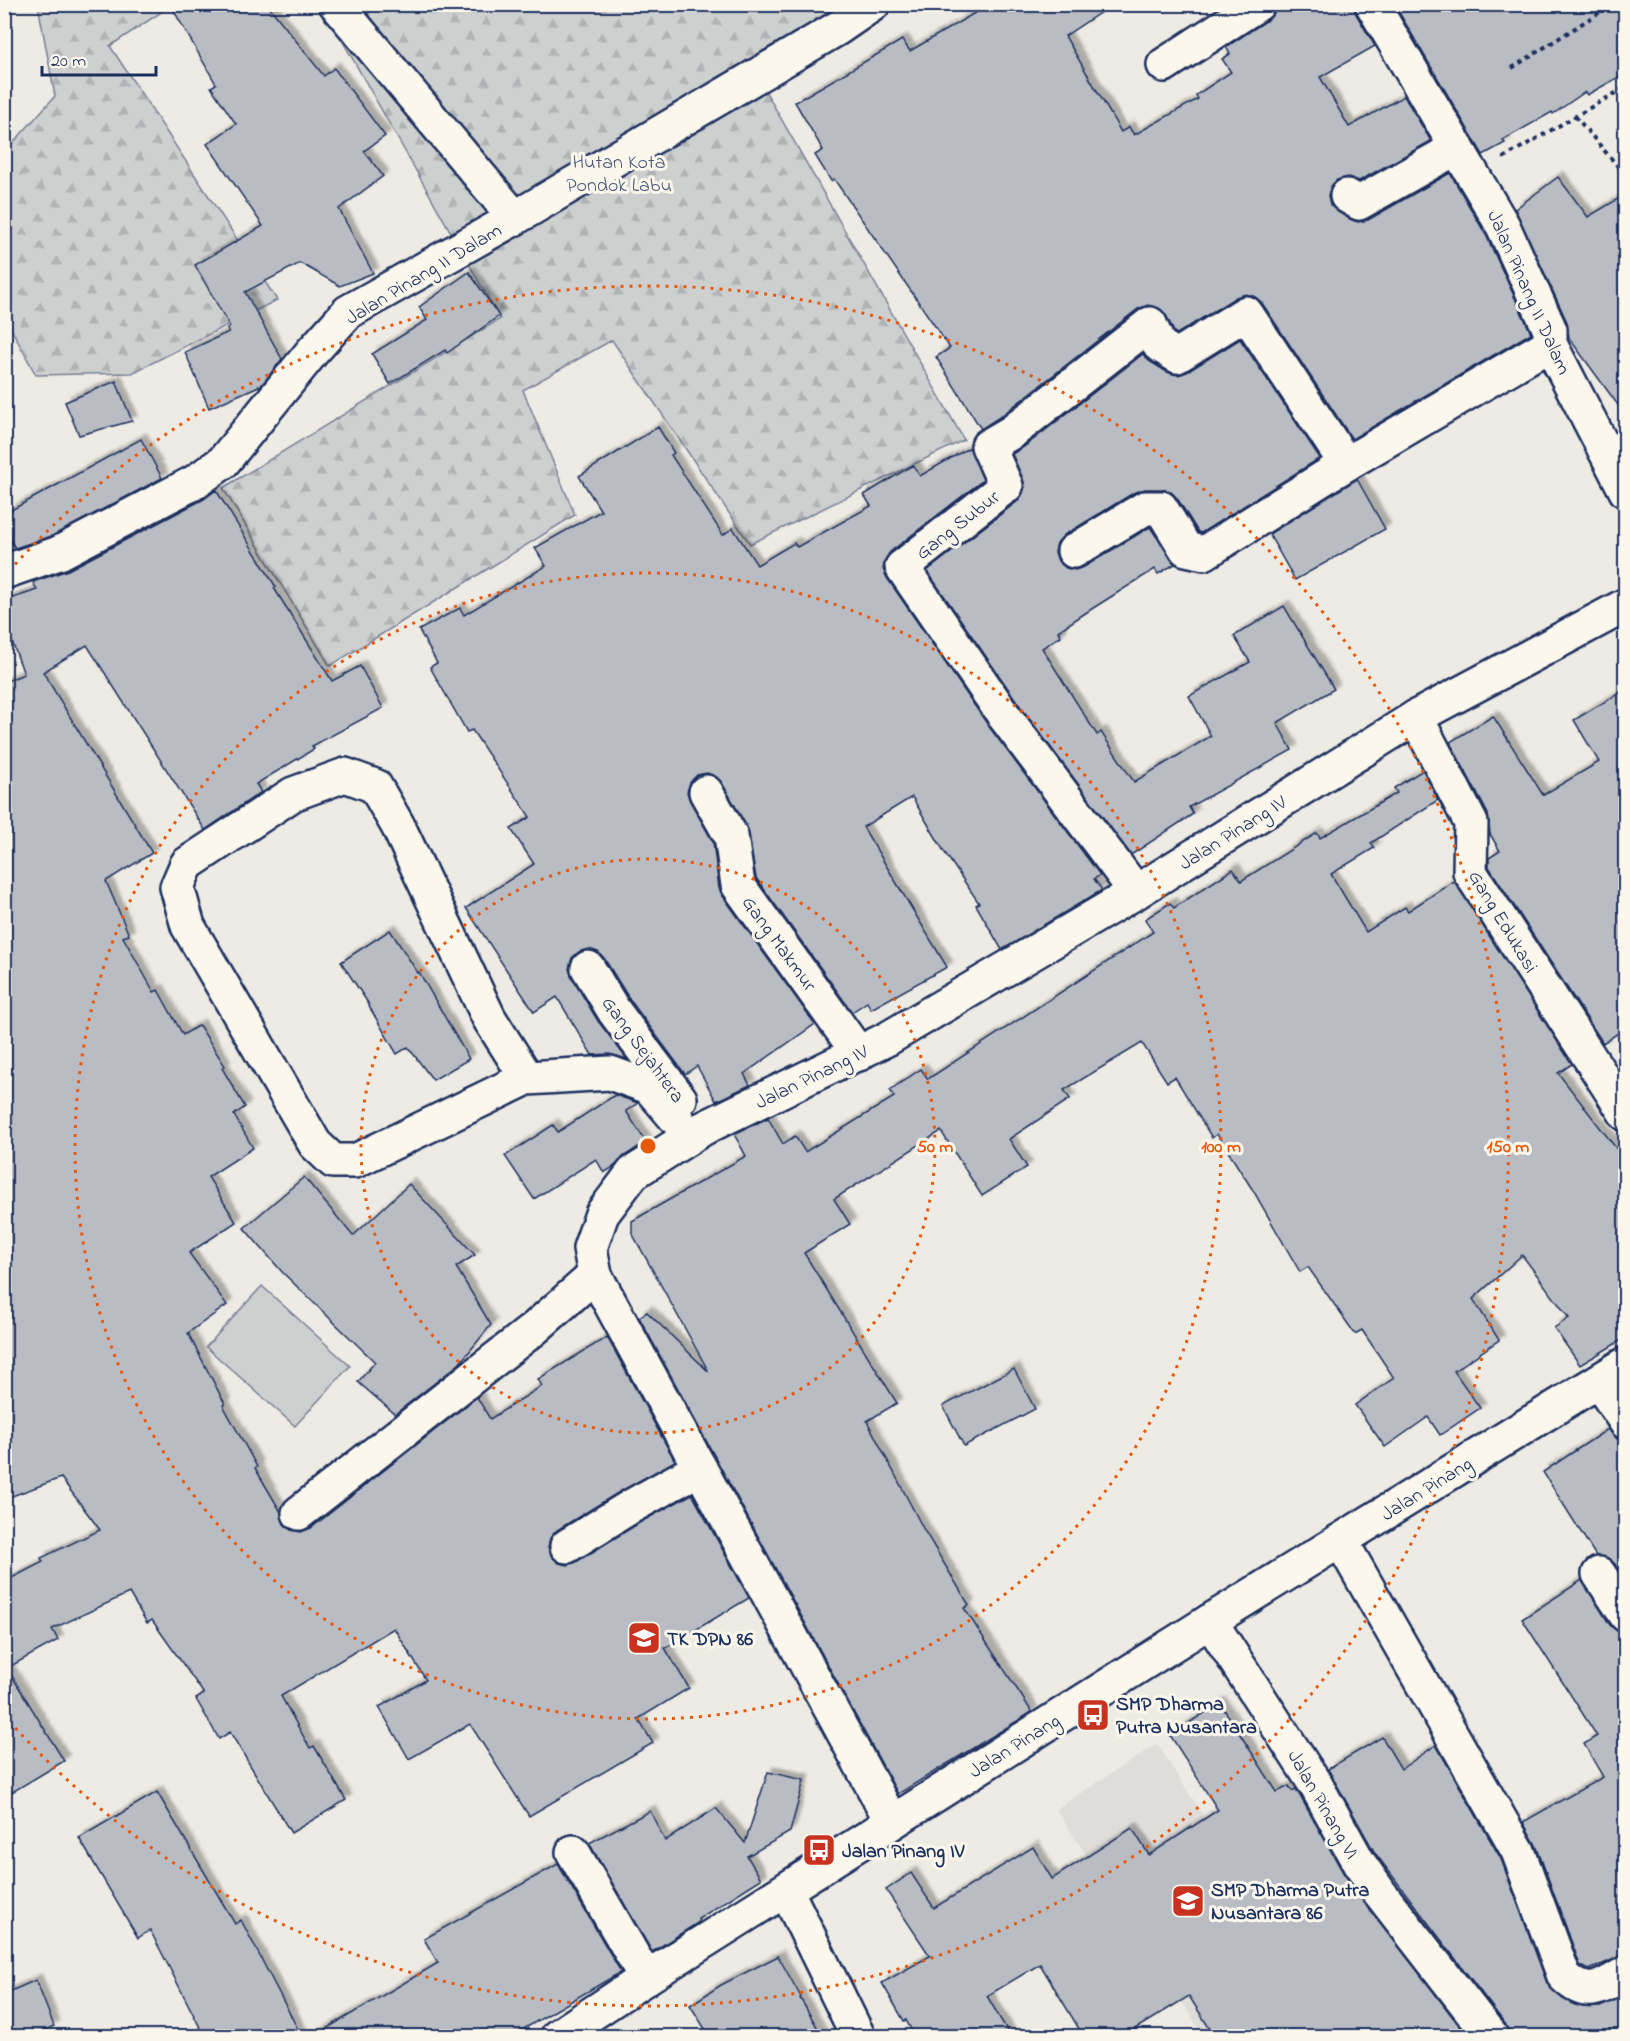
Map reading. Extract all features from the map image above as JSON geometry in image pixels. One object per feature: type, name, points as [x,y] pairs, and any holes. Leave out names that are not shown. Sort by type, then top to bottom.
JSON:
[{"type":"street","points":[[336,4],[514,218]]},
{"type":"street","name":"Jalan Pinang II Dalam","points":[[4,572],[58,552],[195,482],[223,462],[312,352],[348,312],[514,218],[828,34],[873,4]]},
{"type":"street","points":[[1164,65],[1258,4]]},
{"type":"street","name":"Jalan Pinang II Dalam","points":[[1372,4],[1503,226],[1550,330],[1550,344],[1626,491]]},
{"type":"street","points":[[1347,196],[1359,202],[1442,156],[1456,145]]},
{"type":"street","name":"Gang Subur","points":[[1136,892],[1005,717],[902,567],[1006,486],[988,446],[1012,432],[1150,324],[1159,345],[1178,356],[1246,313],[1346,464]]},
{"type":"street","points":[[1074,551],[1145,507],[1161,508],[1186,549],[1204,553],[1346,464],[1550,344]]},
{"type":"street","name":"Jalan Pinang IV","points":[[892,1822],[595,1275],[590,1248],[602,1214],[633,1173],[695,1133],[859,1054],[1136,892],[1416,717],[1626,605]]},
{"type":"street","name":"Gang Edukasi","points":[[1416,717],[1471,823],[1470,872],[1626,1114]]},
{"type":"street","points":[[527,1078],[489,1018],[398,826],[375,786],[345,775],[293,794],[187,864],[177,886],[188,926],[315,1144],[333,1161],[355,1161],[527,1078],[610,1073],[649,1087],[678,1121],[695,1133]]},
{"type":"street","name":"Gang Makmur","points":[[706,792],[731,836],[738,885],[859,1054]]},
{"type":"street","name":"Gang Sejahtera","points":[[588,968],[695,1133]]},
{"type":"street","points":[[299,1513],[535,1328],[595,1275]]},
{"type":"street","name":"Jalan Pinang","points":[[558,2037],[646,1978],[1210,1621],[1626,1365]]},
{"type":"street","points":[[1599,1382],[1626,1422]]},
{"type":"street","points":[[567,1546],[700,1468]]},
{"type":"street","points":[[1341,1541],[1518,1851],[1564,1976],[1573,1985],[1594,1990],[1626,1973]]},
{"type":"street","points":[[1599,1574],[1626,1615]]},
{"type":"street","name":"Jalan Pinang VI","points":[[1210,1621],[1317,1787],[1359,1863],[1491,2037]]},
{"type":"street","points":[[573,1852],[646,1978]]},
{"type":"street","points":[[786,1890],[858,2037]]},
{"type":"path","points":[[1512,68],[1608,7],[1609,4]]},
{"type":"path","points":[[1474,174],[1626,87]]},
{"type":"path","points":[[1575,116],[1626,176]]},
{"type":"shaded area","name":"SMP Dharma Putra Nusantara 86","points":[[1157,1744],[1319,1994],[1253,2036],[1204,2036],[1056,1809]]},
{"type":"green space","points":[[38,5],[172,5],[110,46],[277,300],[132,373],[36,375],[5,317],[5,152],[55,96]]},
{"type":"green space","name":"Hutan Kota Pondok Labu","points":[[380,5],[883,5],[762,85],[964,440],[750,544],[612,340],[523,390],[575,515],[330,666],[223,488],[500,319],[338,33]]},
{"type":"green space","points":[[262,1286],[350,1366],[295,1426],[206,1347]]},
{"type":"building","points":[[170,4],[267,4],[324,76],[334,68],[385,136],[364,151],[383,176],[339,209],[373,273],[340,286],[300,263],[245,292],[282,359],[260,387],[209,408],[185,352],[229,332],[227,329],[230,327],[195,265],[263,226],[207,144],[236,124],[211,87],[216,84]]},
{"type":"building","points":[[990,4],[1113,4],[1065,36],[1121,132],[1129,127],[1134,135],[1198,99],[1196,95],[1231,72],[1222,59],[1230,54],[1226,47],[1269,19],[1274,13],[1276,4],[1353,4],[1356,14],[1375,46],[1320,77],[1349,127],[1404,96],[1431,141],[1359,181],[1348,177],[1337,180],[1331,186],[1328,195],[1330,205],[1350,219],[1358,222],[1368,220],[1450,173],[1486,235],[1531,333],[1352,439],[1262,303],[1255,297],[1246,294],[1236,297],[1177,334],[1160,309],[1148,305],[1138,309],[1001,416],[981,429],[936,357],[950,348],[834,179],[831,181],[815,155],[823,150],[795,102],[902,40],[910,51]]},
{"type":"building","points":[[1394,4],[1626,4],[1626,73],[1587,95],[1585,92],[1553,114],[1552,112],[1503,140],[1505,143],[1483,155]]},
{"type":"building","points":[[1558,177],[1588,217],[1626,194],[1626,416],[1569,338],[1567,322],[1515,209]]},
{"type":"building","points":[[469,272],[499,316],[447,353],[445,350],[390,384],[372,354],[427,320],[419,307]]},
{"type":"building","points":[[1240,339],[1320,458],[1201,533],[1198,532],[1171,492],[1161,489],[1145,489],[1135,492],[1064,535],[1057,543],[1055,552],[1058,561],[1066,568],[1075,570],[1084,567],[1150,527],[1175,564],[1158,574],[1155,569],[1090,610],[1058,631],[1061,636],[1042,648],[1097,735],[1101,732],[1134,782],[1211,736],[1189,696],[1250,662],[1234,636],[1284,606],[1334,689],[1277,723],[1292,750],[1189,807],[1193,814],[1131,855],[1020,706],[927,571],[1018,501],[1025,487],[1012,454],[1143,354],[1149,361],[1167,372],[1178,375],[1187,372]]},
{"type":"building","points":[[116,381],[132,421],[79,435],[65,402]]},
{"type":"building","points":[[658,427],[674,453],[671,455],[723,535],[733,528],[757,565],[794,543],[797,547],[871,506],[864,495],[913,465],[920,476],[970,447],[983,480],[890,552],[883,569],[990,728],[1100,875],[1094,879],[1102,890],[1002,950],[976,905],[979,903],[945,853],[912,797],[863,827],[947,967],[871,1009],[867,1002],[852,1012],[756,878],[747,827],[722,783],[715,776],[707,773],[697,775],[690,783],[687,792],[713,842],[722,895],[815,1024],[744,1074],[750,1085],[716,1101],[697,1066],[685,1074],[630,1000],[598,952],[588,949],[579,952],[572,958],[569,969],[598,1021],[627,1059],[609,1054],[592,1055],[557,997],[534,1012],[466,908],[534,864],[511,829],[530,817],[472,730],[467,732],[430,667],[437,663],[419,630],[460,608],[464,615],[546,566],[535,548],[601,511],[579,476]]},
{"type":"building","points":[[141,439],[162,478],[52,536],[15,548],[4,530],[4,514]]},
{"type":"building","points":[[1357,479],[1385,529],[1295,580],[1269,534]]},
{"type":"building","points":[[216,490],[332,681],[360,666],[383,708],[312,746],[314,749],[256,784],[261,792],[205,830],[87,645],[43,672],[152,853],[106,881],[129,935],[123,937],[154,992],[158,990],[183,1035],[199,1025],[225,1066],[222,1068],[245,1107],[234,1115],[253,1148],[208,1177],[236,1222],[189,1253],[227,1305],[188,1333],[225,1404],[223,1405],[257,1467],[255,1468],[281,1512],[284,1524],[291,1530],[301,1532],[311,1528],[477,1397],[490,1419],[542,1386],[538,1379],[607,1337],[675,1461],[557,1530],[550,1538],[548,1547],[551,1555],[559,1563],[568,1565],[576,1562],[692,1494],[749,1598],[665,1648],[689,1688],[638,1719],[653,1743],[529,1816],[470,1724],[409,1759],[379,1707],[426,1680],[394,1628],[281,1696],[310,1748],[314,1746],[346,1800],[291,1833],[230,1732],[219,1739],[196,1699],[204,1694],[152,1620],[147,1623],[129,1593],[52,1629],[58,1640],[7,1668],[64,1761],[4,1797],[4,1582],[43,1562],[41,1558],[100,1530],[61,1478],[4,1499],[4,682],[24,674],[4,620],[4,601],[37,590],[33,582],[68,570],[204,499]]},
{"type":"building","points":[[1626,689],[1626,1028],[1603,1043],[1489,867],[1489,858],[1500,851],[1490,834],[1488,814],[1450,742],[1493,716],[1543,795],[1599,762],[1574,720]]},
{"type":"building","points":[[1423,770],[1438,800],[1371,843],[1374,848],[1331,874],[1366,932],[1405,907],[1408,911],[1454,881],[1572,1064],[1558,1073],[1626,1161],[1625,1338],[1580,1365],[1554,1328],[1569,1318],[1522,1255],[1473,1299],[1499,1340],[1454,1371],[1480,1408],[1440,1435],[1428,1417],[1385,1447],[1355,1405],[1394,1378],[1362,1330],[1355,1334],[1308,1267],[1300,1272],[1254,1192],[1217,1134],[1212,1138],[1175,1077],[1167,1082],[1142,1043],[1064,1090],[1070,1099],[1009,1139],[1027,1167],[982,1196],[941,1131],[834,1199],[850,1224],[804,1253],[897,1403],[867,1421],[924,1530],[969,1605],[964,1608],[1032,1712],[898,1794],[639,1317],[647,1312],[709,1372],[632,1233],[632,1221],[746,1156],[734,1134],[768,1118],[783,1144],[795,1136],[805,1152],[894,1097],[890,1090],[921,1069],[928,1079],[1153,932],[1145,919],[1170,903],[1174,908],[1233,869],[1241,881],[1317,833],[1320,838],[1397,793],[1394,788]]},
{"type":"building","points":[[390,930],[419,972],[469,1059],[433,1080],[408,1047],[397,1054],[341,962]]},
{"type":"building","points":[[615,1095],[638,1103],[626,1111],[646,1142],[604,1173],[596,1159],[534,1199],[505,1156],[553,1125],[558,1132]]},
{"type":"building","points":[[304,1177],[353,1236],[409,1184],[475,1255],[456,1267],[491,1325],[459,1364],[395,1414],[358,1382],[375,1362],[283,1273],[244,1228]]},
{"type":"building","points":[[1014,1369],[1035,1409],[964,1446],[943,1406]]},
{"type":"building","points":[[1608,1429],[1617,1439],[1626,1440],[1626,1580],[1608,1558],[1596,1556],[1543,1472]]},
{"type":"building","points":[[1582,1580],[1610,1625],[1617,1631],[1626,1633],[1626,1954],[1589,1970],[1580,1965],[1536,1845],[1523,1822],[1603,1777],[1584,1744],[1597,1736],[1522,1619]]},
{"type":"building","points":[[1220,1703],[1277,1792],[1289,1786],[1292,1791],[1296,1789],[1344,1874],[1468,2037],[1215,2037],[1189,1996],[1122,2037],[1084,2037],[1040,1964],[987,1996],[1011,2037],[915,2037],[882,1983],[930,1956],[886,1890],[911,1873],[934,1908],[1033,1847],[1052,1879],[1132,1828],[1149,1855],[1218,1810],[1170,1735]]},
{"type":"building","points":[[1382,1737],[1401,1769],[1436,1745],[1501,1859],[1547,1983],[1563,1999],[1583,2007],[1600,2007],[1626,1995],[1626,2037],[1509,2037],[1506,2025],[1375,1853],[1328,1769]]},
{"type":"building","points":[[768,1772],[804,1780],[790,1832],[747,1856],[761,1879],[698,1919],[699,1922],[652,1952],[589,1843],[650,1811],[665,1841],[716,1808],[745,1843]]},
{"type":"building","points":[[157,1792],[235,1924],[241,1920],[302,2037],[205,2037],[150,1930],[138,1938],[79,1838]]},
{"type":"building","points":[[558,1864],[621,1972],[510,2037],[312,2037],[438,1963],[424,1939]]},
{"type":"building","points":[[778,1956],[823,2037],[710,2037],[690,2005],[721,1985]]},
{"type":"building","points":[[36,1980],[54,2026],[29,2037],[4,2037],[4,1994]]},
{"type":"place","name":"TK DPN 86","points":[[644,1638]]},
{"type":"place","name":"SMP Dharma Putra Nusantara","points":[[1093,1715]]},
{"type":"place","name":"Jalan Pinang IV","points":[[819,1850]]},
{"type":"place","name":"SMP Dharma Putra Nusantara 86","points":[[1188,1901]]}]
